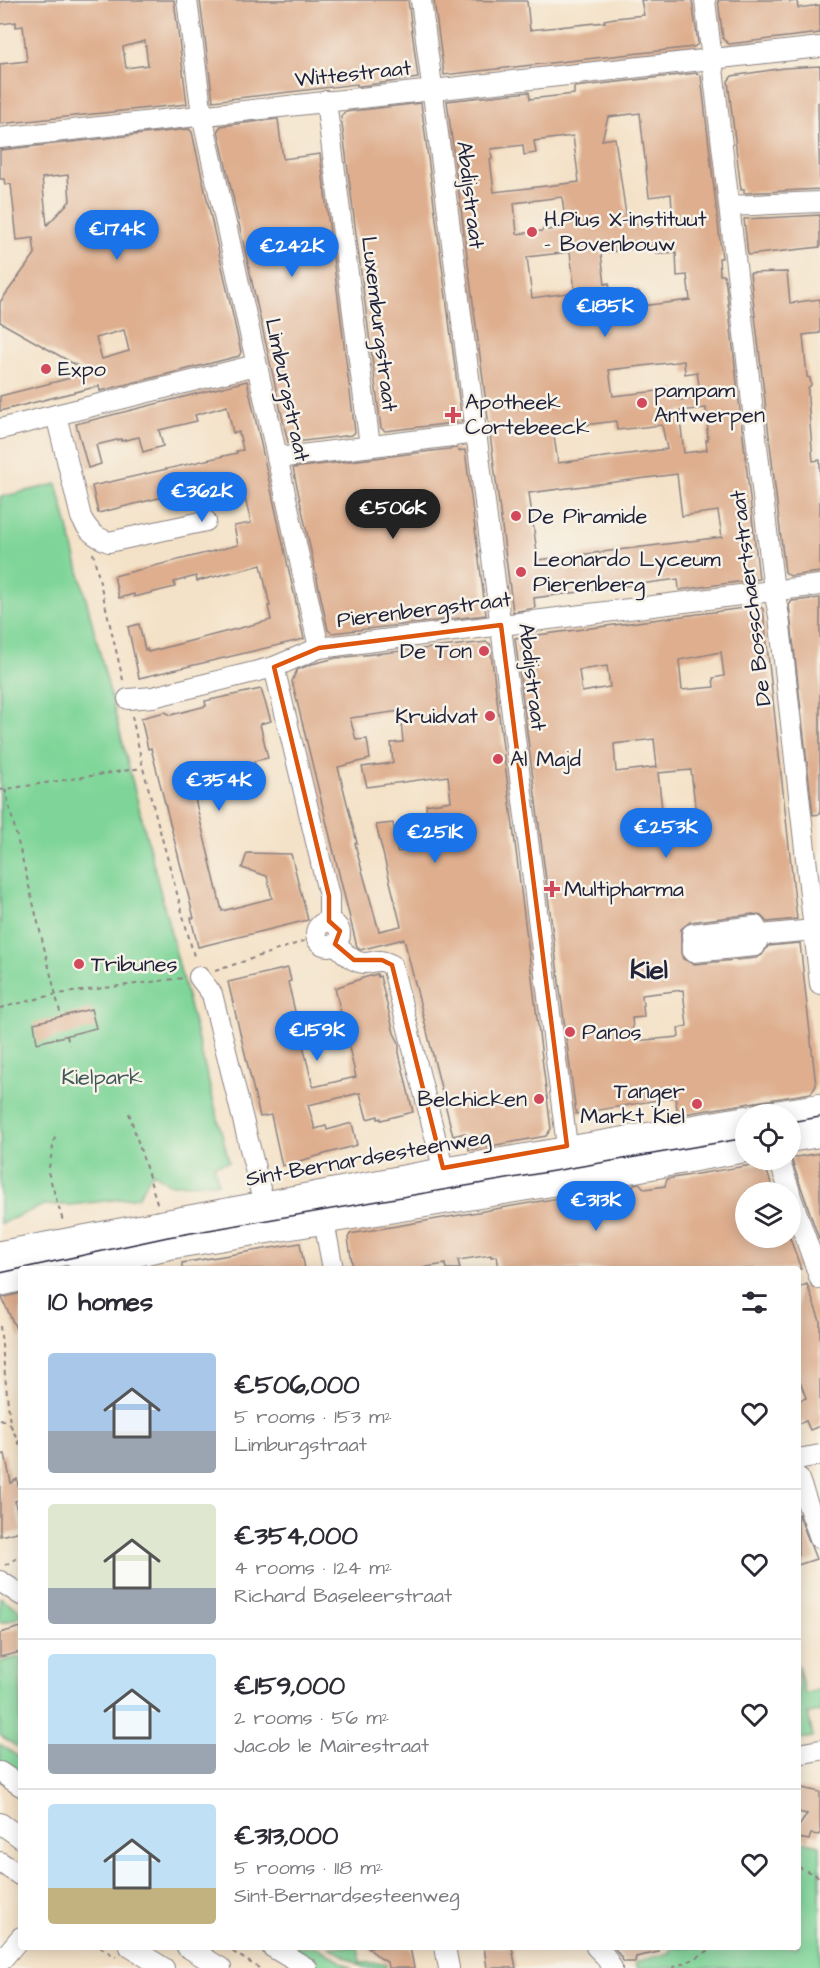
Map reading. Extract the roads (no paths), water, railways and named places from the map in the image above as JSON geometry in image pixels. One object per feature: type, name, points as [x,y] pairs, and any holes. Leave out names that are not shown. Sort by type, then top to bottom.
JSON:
[{"type":"street","name":"Limburgstraat","points":[[187,0],[202,115],[319,648]]},
{"type":"street","name":"Abdijstraat","points":[[421,0],[567,1146]]},
{"type":"street","name":"De Bosschaertstraat","points":[[705,0],[774,591],[779,616],[820,984]]},
{"type":"street","name":"Wittestraat","points":[[0,138],[820,47]]},
{"type":"street","name":"Luxemburgstraat","points":[[326,101],[370,446]]},
{"type":"street","points":[[729,206],[820,202]]},
{"type":"street","points":[[0,429],[256,365]]},
{"type":"street","points":[[56,415],[81,517],[87,529],[98,538],[109,542],[206,521]]},
{"type":"street","points":[[277,458],[476,433]]},
{"type":"street","name":"Pierenbergstraat","points":[[128,699],[153,697],[274,667],[319,648],[820,585]]},
{"type":"street","points":[[274,667],[328,896],[329,921]]},
{"type":"street","points":[[329,921],[337,926],[340,933],[335,944],[325,946],[320,944],[316,937],[318,927],[329,921]]},
{"type":"street","points":[[760,935],[814,930]]},
{"type":"street","points":[[335,944],[354,960],[363,963],[382,960],[392,965],[443,1168]]},
{"type":"street","points":[[199,977],[212,994],[263,1201]]},
{"type":"street","points":[[801,1107],[820,1104]]},
{"type":"street","name":"Sint-Bernardsesteenweg","points":[[92,1266],[170,1249],[321,1207],[443,1168],[735,1118]]},
{"type":"street","points":[[801,1124],[820,1121]]},
{"type":"street","points":[[0,1269],[171,1232],[735,1136]]},
{"type":"street","points":[[801,1140],[820,1137]]},
{"type":"street","name":"Sint-Bernardsesteenweg","points":[[0,1251],[263,1201],[321,1207],[735,1153]]},
{"type":"street","points":[[321,1207],[332,1266]]},
{"type":"street","points":[[801,1225],[820,1279]]},
{"type":"street","points":[[0,1286],[18,1282]]},
{"type":"street","points":[[801,1458],[820,1455]]},
{"type":"street","points":[[801,1485],[820,1538]]},
{"type":"street","points":[[0,1581],[18,1593]]},
{"type":"street","points":[[801,1753],[820,1750]]},
{"type":"street","points":[[0,1772],[18,1784]]},
{"type":"street","points":[[0,1823],[18,1836]]},
{"type":"street","points":[[0,1862],[18,1874]]},
{"type":"street","points":[[0,1962],[18,1941]]},
{"type":"street","points":[[135,1950],[164,1968]]},
{"type":"street","points":[[192,1950],[220,1968]]},
{"type":"street","points":[[277,1950],[307,1968]]},
{"type":"street","points":[[446,1950],[449,1968]]},
{"type":"street","points":[[599,1950],[612,1968]]},
{"type":"tram line","points":[[801,1120],[820,1117]]},
{"type":"tram line","points":[[33,1266],[168,1237],[735,1140]]},
{"type":"tram line","points":[[0,1273],[18,1269]]},
{"type":"place","name":"H.Pius X-instituut - Bovenbouw","points":[[532,232]]},
{"type":"place","name":"Expo","points":[[46,369]]},
{"type":"place","name":"pampam Antwerpen","points":[[642,403]]},
{"type":"place","name":"Apotheek Cortebeeck","points":[[453,415]]},
{"type":"place","name":"De Piramide","points":[[516,516]]},
{"type":"place","name":"Leonardo Lyceum Pierenberg","points":[[521,572]]},
{"type":"place","name":"De Ton","points":[[484,651]]},
{"type":"place","name":"Kruidvat","points":[[490,716]]},
{"type":"place","name":"Al Majd","points":[[498,759]]},
{"type":"place","name":"Multipharma","points":[[552,889]]},
{"type":"place","name":"Tribunes","points":[[79,964]]},
{"type":"place","name":"Panos","points":[[570,1032]]},
{"type":"place","name":"Belchicken","points":[[539,1099]]},
{"type":"place","name":"Tanger Markt Kiel","points":[[697,1104]]},
{"type":"district","name":"Kiel","points":[[649,970]]},
{"type":"park label","name":"Kielpark","points":[[102,1077]]}]
